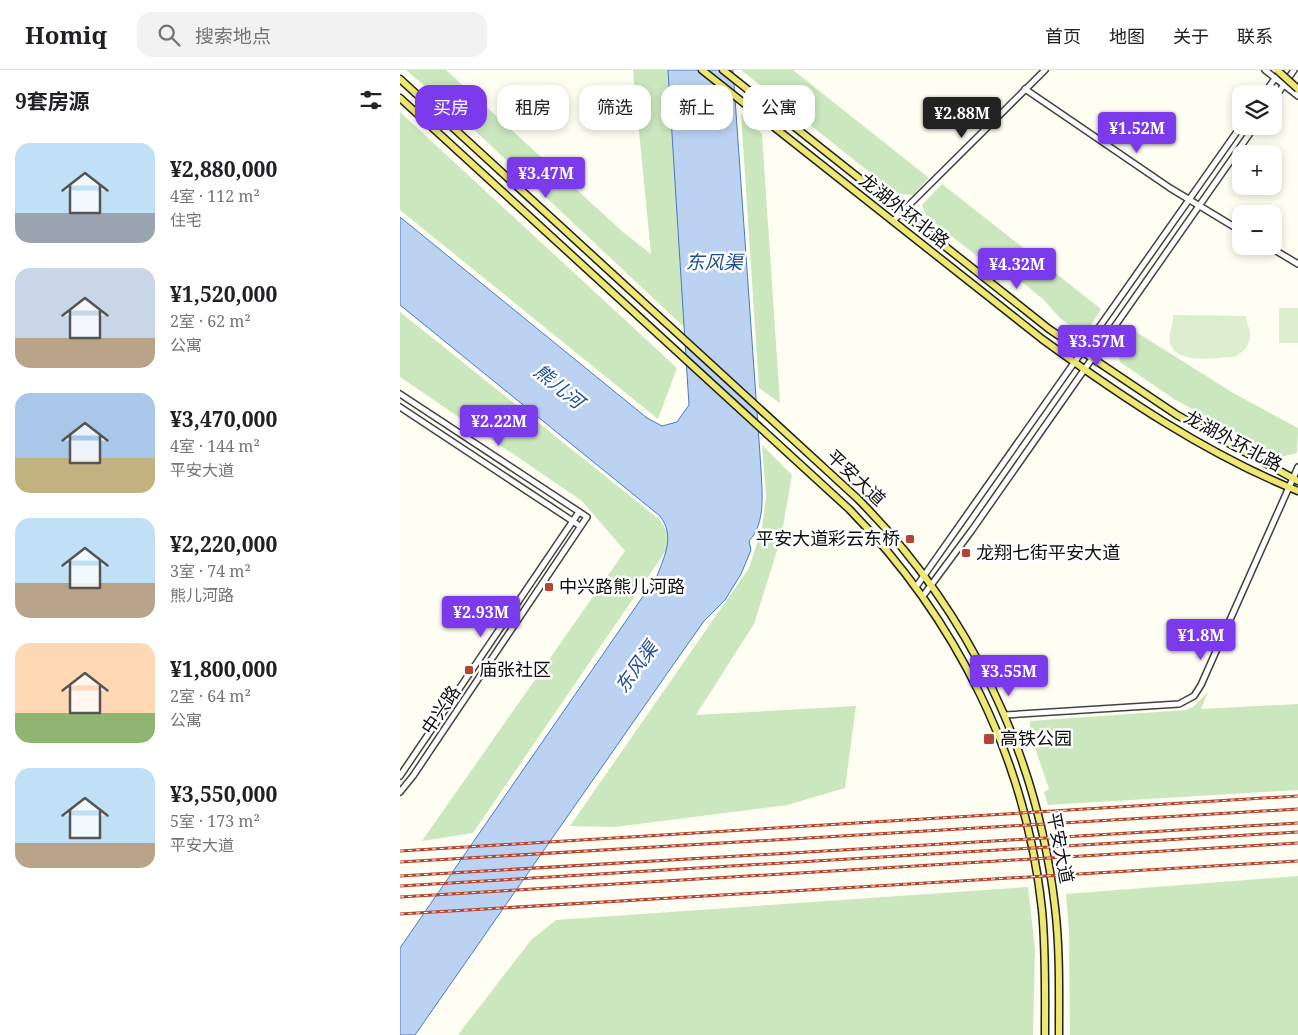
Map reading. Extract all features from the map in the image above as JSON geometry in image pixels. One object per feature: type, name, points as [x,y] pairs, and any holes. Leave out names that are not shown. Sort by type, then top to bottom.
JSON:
[{"type":"main road","name":"龙湖外环北路","points":[[702,70],[893,222],[1075,363],[1209,448],[1298,491]]},
{"type":"main road","name":"龙湖外环北路","points":[[723,70],[1082,353],[1177,415],[1296,480]]},
{"type":"main road","points":[[1277,70],[1298,89]]},
{"type":"main road","name":"平安大道","points":[[400,79],[874,514],[932,585],[965,635],[1005,715],[1035,800],[1049,867],[1058,938],[1059,1035]]},
{"type":"main road","name":"平安大道","points":[[400,98],[864,524],[923,596],[953,642],[983,697],[1005,752],[1024,813],[1042,910],[1045,971],[1045,1035]]},
{"type":"street","points":[[893,222],[1045,70]]},
{"type":"street","points":[[1266,70],[1298,96]]},
{"type":"street","points":[[1270,85],[1281,70]]},
{"type":"street","points":[[1282,88],[1294,70]]},
{"type":"street","points":[[1025,90],[1189,200],[1232,226]]},
{"type":"street","points":[[916,587],[1235,135]]},
{"type":"street","points":[[923,596],[1249,135]]},
{"type":"street","points":[[1282,254],[1298,264]]},
{"type":"street","points":[[400,394],[579,512]]},
{"type":"street","points":[[400,407],[580,526]]},
{"type":"street","points":[[1005,715],[1179,704],[1191,699],[1201,685],[1289,487],[1296,480],[1298,467]]},
{"type":"street","name":"中兴路","points":[[400,776],[572,521],[579,512],[587,517],[413,776],[400,792]]},
{"type":"green space","points":[[406,70],[446,70],[462,85],[424,85]]},
{"type":"green space","points":[[633,70],[668,70],[669,85],[661,85],[661,130],[672,130],[685,328],[474,130],[487,130],[487,108],[497,117],[497,130],[512,130],[624,233],[651,254],[639,130],[651,130],[651,85],[634,85]]},
{"type":"green space","points":[[741,70],[793,70],[812,85],[760,85]]},
{"type":"green space","points":[[815,87],[929,178],[913,195],[897,194],[815,129]]},
{"type":"green space","points":[[400,112],[415,126],[415,130],[419,130],[677,368],[658,419],[400,210]]},
{"type":"green space","points":[[741,114],[743,116],[743,130],[758,130],[762,134],[780,403],[759,388]]},
{"type":"green space","points":[[942,184],[1101,309],[1091,325],[1071,326],[1017,278],[992,268],[927,217],[922,205]]},
{"type":"green space","points":[[1279,308],[1298,308],[1298,343],[1279,343]]},
{"type":"green space","points":[[400,312],[660,520],[667,532],[667,549],[473,833],[422,841],[625,551],[582,501],[400,377]]},
{"type":"green space","points":[[1173,315],[1246,316],[1250,340],[1244,350],[1234,357],[1207,359],[1188,357],[1174,350],[1170,342]]},
{"type":"green space","points":[[1128,327],[1235,394],[1298,428],[1297,453],[1280,457],[1174,399],[1120,362],[1117,343]]},
{"type":"green space","points":[[762,445],[792,475],[781,538],[754,624],[696,715],[856,706],[845,788],[787,805],[615,827],[570,826],[749,568],[762,528],[766,496]]},
{"type":"green space","points":[[1208,692],[1201,709],[1298,704],[1298,790],[1048,805],[1044,792],[1049,789],[1030,733],[1030,721],[1186,710],[1193,707]]},
{"type":"green space","points":[[1298,876],[1298,1035],[1070,1035],[1069,931],[1066,894]]},
{"type":"green space","points":[[1028,887],[1035,948],[1033,1035],[458,1035],[531,940],[556,920]]},
{"type":"water","points":[[668,70],[733,70],[761,469],[761,517],[749,541],[751,550],[741,574],[725,600],[704,621],[415,1035],[400,1035],[400,948],[657,576],[668,538],[665,523],[660,516],[400,305],[400,217],[647,418],[662,426],[677,422],[689,405],[672,130],[733,130],[733,85],[669,85]]},
{"type":"railway","points":[[400,851],[1298,796]]},
{"type":"railway","points":[[400,862],[1298,809]]},
{"type":"railway","points":[[400,876],[1298,823]]},
{"type":"railway","points":[[400,886],[1298,832]]},
{"type":"railway","points":[[400,897],[1298,843]]},
{"type":"railway","points":[[400,914],[1298,861]]},
{"type":"place","name":"平安大道彩云东桥","points":[[910,539]]},
{"type":"place","name":"龙翔七街平安大道","points":[[966,553]]},
{"type":"place","name":"中兴路熊儿河路","points":[[549,587]]},
{"type":"place","name":"庙张社区","points":[[469,670]]},
{"type":"place","name":"高铁公园","points":[[989,739]]},
{"type":"water label","name":"东风渠","points":[[714,262]]},
{"type":"water label","name":"熊儿河","points":[[559,386]]},
{"type":"water label","name":"东风渠","points":[[636,667]]}]
